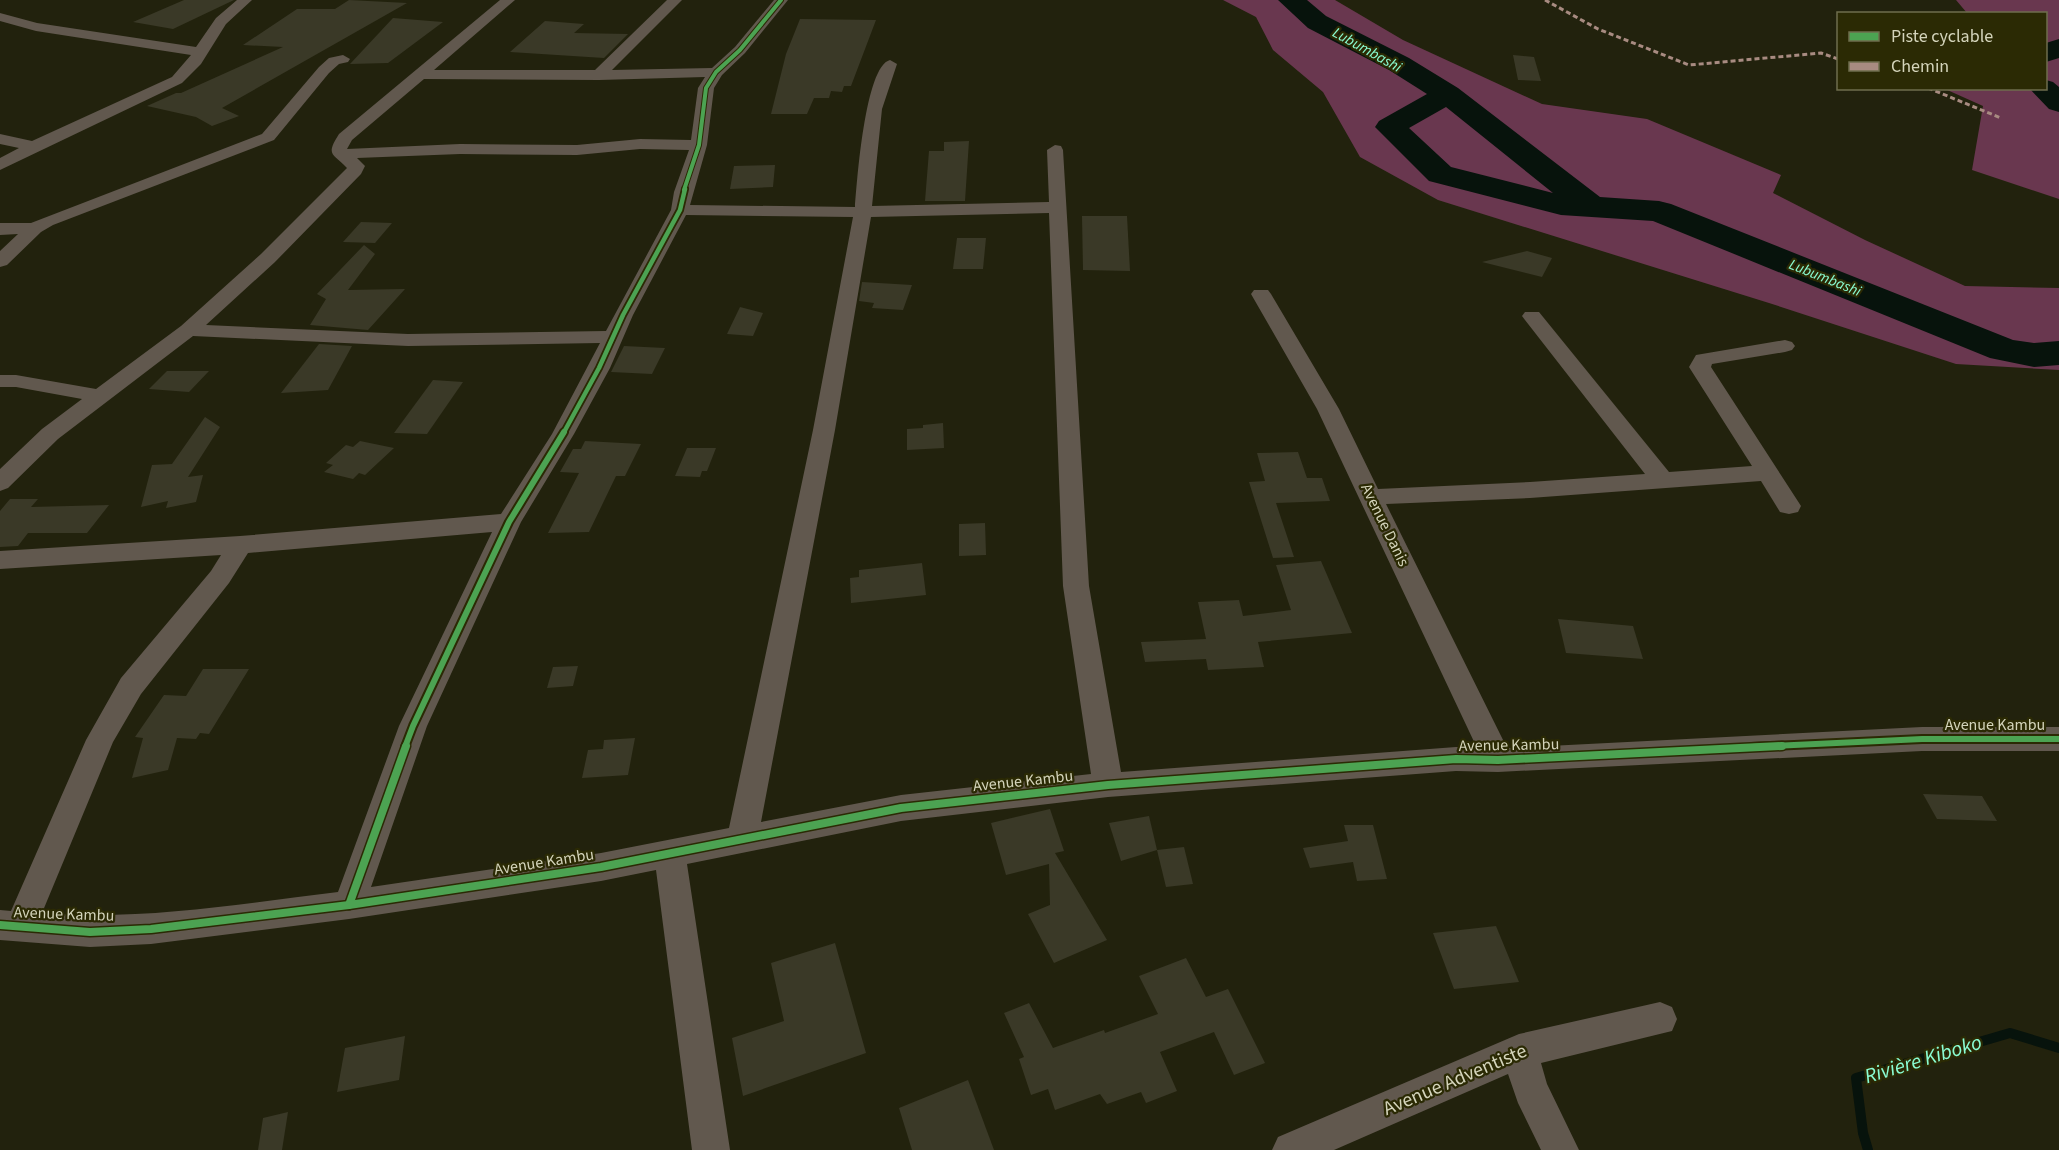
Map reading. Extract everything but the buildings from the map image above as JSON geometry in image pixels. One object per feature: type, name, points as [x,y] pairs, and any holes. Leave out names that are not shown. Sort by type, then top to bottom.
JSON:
[{"type":"street","points":[[0,165],[34,146],[177,80],[196,61],[221,21],[245,0]]},
{"type":"street","points":[[0,483],[42,442],[188,330],[268,258],[350,177],[356,166],[340,154],[339,148],[345,137],[508,0]]},
{"type":"street","points":[[599,75],[675,0]]},
{"type":"street","points":[[349,905],[413,726],[510,522],[563,434],[599,368],[612,337],[680,210],[683,192],[699,145],[706,88],[716,72],[740,50],[781,0]]},
{"type":"street","points":[[0,17],[36,27],[200,52]]},
{"type":"street","points":[[0,261],[35,228],[72,210],[268,137],[324,70],[334,61],[343,59]]},
{"type":"street","points":[[742,841],[824,430],[863,212],[874,108],[890,64]]},
{"type":"street","points":[[420,74],[599,75],[716,72]]},
{"type":"street","points":[[0,139],[34,146]]},
{"type":"street","points":[[340,154],[449,150],[577,150],[640,144],[699,145]]},
{"type":"street","points":[[1055,150],[1076,586],[1108,785]]},
{"type":"street","points":[[680,210],[863,212],[1058,207]]},
{"type":"street","points":[[0,229],[35,228]]},
{"type":"street","name":"Avenue Danis","points":[[1261,294],[1329,409],[1498,760]]},
{"type":"street","points":[[1532,316],[1662,480]]},
{"type":"street","points":[[188,330],[408,339],[612,337]]},
{"type":"street","points":[[1785,346],[1703,359],[1700,367],[1789,506]]},
{"type":"street","points":[[0,381],[16,381],[100,396]]},
{"type":"street","points":[[1371,497],[1530,490],[1766,472]]},
{"type":"street","points":[[0,561],[240,545],[510,522]]},
{"type":"street","points":[[10,926],[100,740],[131,686],[220,577],[240,545]]},
{"type":"street","name":"Avenue Kambu","points":[[10,926],[90,932],[151,929],[349,905],[601,867],[901,808],[1108,785],[1456,759],[1498,760],[1922,739],[2059,739]]},
{"type":"street","points":[[670,854],[711,1150]]},
{"type":"street","name":"Avenue Adventiste","points":[[1291,1150],[1519,1051],[1660,1019]]},
{"type":"street","points":[[1519,1051],[1531,1090],[1560,1150]]},
{"type":"shaded area","points":[[1223,0],[1335,0],[1403,40],[1542,104],[1647,119],[1781,175],[1773,193],[1865,240],[1965,286],[2059,288],[2059,370],[1956,364],[1438,200],[1360,157],[1323,92],[1273,50],[1256,17]]},
{"type":"shaded area","points":[[1956,0],[2059,0],[2059,199],[1972,170],[1983,106],[1947,90],[2047,90],[2047,12],[1966,12]]},
{"type":"waterway","name":"Lubumbashi","points":[[1291,0],[1317,22],[1399,64],[1448,94]]},
{"type":"waterway","name":"Lubumbashi","points":[[2047,53],[2059,47]]},
{"type":"waterway","name":"Lubumbashi","points":[[2045,90],[2059,103]]},
{"type":"waterway","name":"Lubumbashi","points":[[1448,94],[1590,206]]},
{"type":"waterway","name":"Lubumbashi","points":[[1448,94],[1390,127],[1440,174],[1561,205],[1659,211],[2004,350],[2034,355],[2059,353]]},
{"type":"waterway","name":"Rivière Kiboko","points":[[1868,1150],[1863,1133],[1856,1078],[2010,1033],[2059,1048]]},
{"type":"marked path","points":[[1545,0],[1598,29],[1689,65],[1821,53],[1837,59]]},
{"type":"marked path","points":[[1933,90],[2001,118]]},
{"type":"cycle path","points":[[349,905],[413,726],[509,522],[563,434],[599,368],[623,315],[680,210],[683,192],[699,145],[706,88],[716,72],[740,50],[781,0]]},
{"type":"cycle path","points":[[0,925],[90,932],[151,929],[349,905],[601,867],[901,808],[1108,785],[1456,759],[1498,760],[1922,739],[2059,739]]}]
